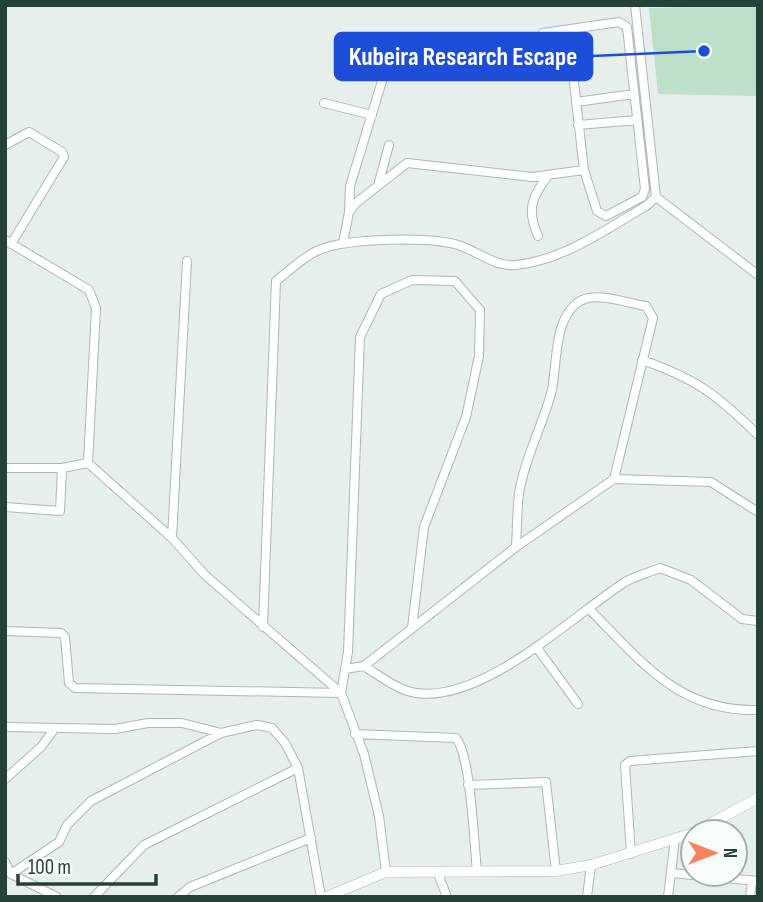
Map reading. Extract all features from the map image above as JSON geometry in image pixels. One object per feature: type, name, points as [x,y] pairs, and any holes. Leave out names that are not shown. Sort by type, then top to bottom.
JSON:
[{"type":"street","points":[[635,5],[656,197],[758,275]]},
{"type":"street","points":[[543,33],[625,23],[645,184],[642,197],[612,214],[600,214],[584,170],[568,30]]},
{"type":"street","points":[[343,243],[349,212],[350,186],[382,81]]},
{"type":"street","points":[[576,102],[634,94]]},
{"type":"street","points":[[324,103],[372,115]]},
{"type":"street","points":[[578,125],[637,120]]},
{"type":"street","points":[[5,145],[29,132],[62,152],[64,157],[8,242],[89,290],[96,308],[88,463]]},
{"type":"street","points":[[379,182],[388,145]]},
{"type":"street","points":[[349,212],[398,167],[416,162],[547,177],[584,170]]},
{"type":"street","points":[[538,236],[532,222],[531,202],[547,177]]},
{"type":"street","points":[[263,627],[276,281],[317,250],[343,243],[443,242],[461,246],[491,261],[514,265],[570,250],[646,206],[656,197]]},
{"type":"street","points":[[172,538],[187,261]]},
{"type":"street","points":[[386,872],[379,816],[364,754],[341,693],[345,669],[360,337],[381,294],[412,280],[455,281],[480,310],[479,356],[466,417],[424,527],[412,628]]},
{"type":"street","points":[[516,547],[519,493],[528,455],[545,413],[562,330],[569,312],[585,299],[597,298],[646,306],[651,312],[653,325],[614,479]]},
{"type":"street","points":[[642,360],[698,383],[722,400],[758,435]]},
{"type":"street","points":[[5,468],[62,468],[88,463]]},
{"type":"street","points":[[88,463],[172,538],[205,575],[341,693]]},
{"type":"street","points":[[5,507],[60,511],[62,468]]},
{"type":"street","points":[[345,669],[364,666],[516,547],[614,479],[711,482],[758,512]]},
{"type":"street","points":[[364,666],[414,693],[452,692],[537,648],[627,581],[660,568],[691,580],[742,619],[758,621]]},
{"type":"street","points":[[589,609],[656,677],[712,708],[758,710]]},
{"type":"street","points":[[5,631],[61,633],[65,637],[69,683],[75,688],[341,693]]},
{"type":"street","points":[[537,648],[578,704]]},
{"type":"street","points":[[5,727],[115,729],[148,723],[182,723],[221,733]]},
{"type":"street","points":[[11,874],[59,842],[67,825],[91,801],[221,733],[257,725],[272,728],[285,743],[298,768],[324,897],[386,872],[556,871],[591,865],[679,838]]},
{"type":"street","points":[[5,779],[41,747],[55,728]]},
{"type":"street","points":[[355,734],[456,738],[461,744],[468,785],[477,871]]},
{"type":"street","points":[[631,854],[625,765],[630,761],[758,751]]},
{"type":"street","points":[[94,897],[144,845],[298,768]]},
{"type":"street","points":[[468,785],[545,782],[556,871]]},
{"type":"street","points":[[720,818],[758,798]]},
{"type":"street","points":[[178,897],[190,887],[311,838]]},
{"type":"street","points":[[668,897],[675,839]]},
{"type":"street","points":[[5,862],[11,874],[57,897]]},
{"type":"street","points":[[587,897],[591,865]]},
{"type":"street","points":[[437,870],[447,897]]},
{"type":"street","points":[[671,873],[755,881],[750,897]]},
{"type":"green space","points":[[758,5],[758,96],[658,94],[649,8]]},
{"type":"place","name":"Kubeira Research Escape","points":[[704,51]]}]
